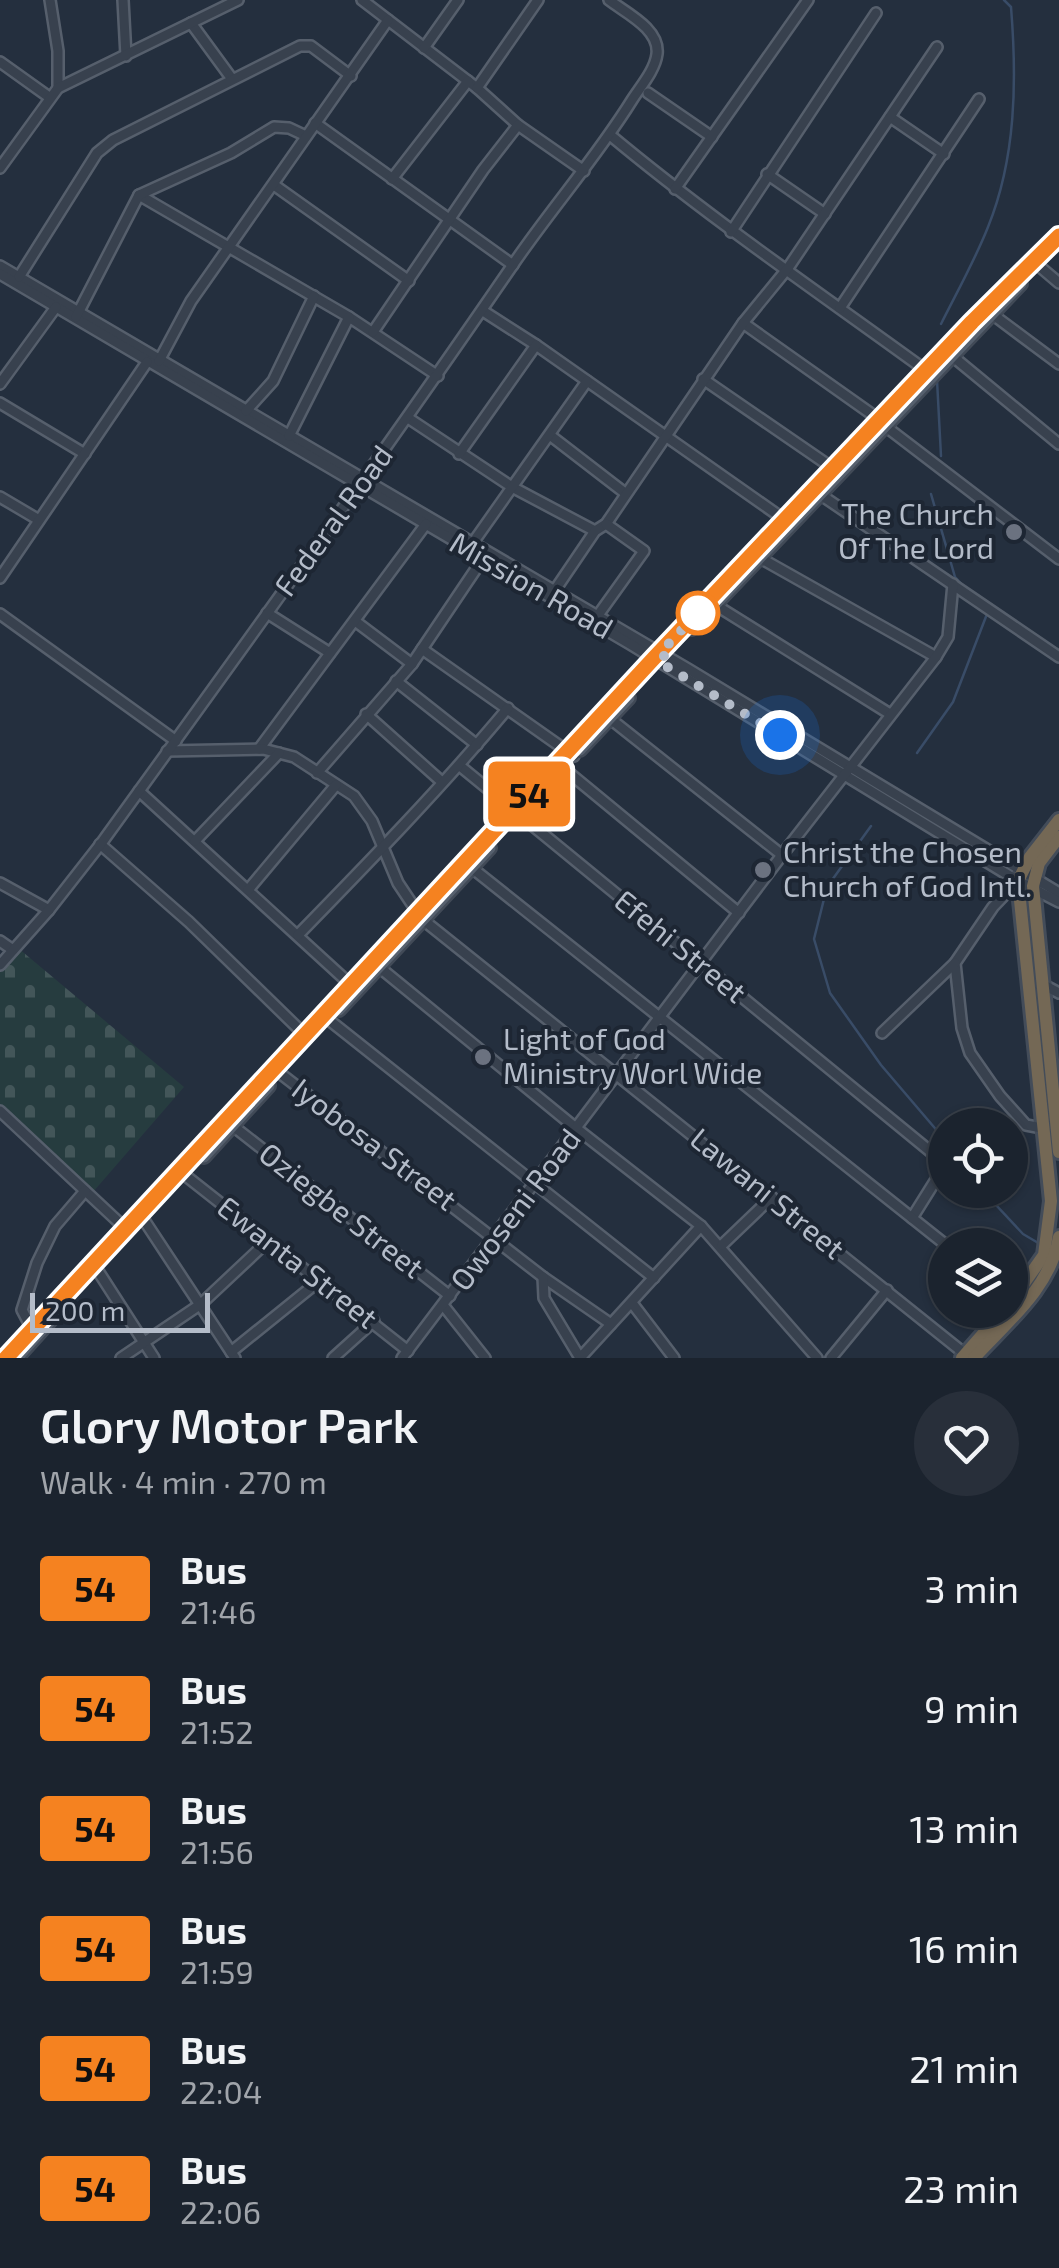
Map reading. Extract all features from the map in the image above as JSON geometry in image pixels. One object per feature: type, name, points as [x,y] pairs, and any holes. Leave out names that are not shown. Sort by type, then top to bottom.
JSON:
[{"type":"highway","points":[[968,1357],[1026,1302],[1053,1247],[1027,879],[1059,820]]},
{"type":"highway","points":[[1059,836],[1027,879],[1059,1152]]},
{"type":"highway","points":[[1028,1278],[1053,1247]]},
{"type":"highway","points":[[968,1357],[990,1328]]},
{"type":"main road","points":[[19,1357],[379,966],[420,915],[472,868],[516,814],[786,520],[1059,236]]},
{"type":"main road","points":[[930,373],[1059,246]]},
{"type":"main road","points":[[659,657],[717,606],[882,423]]},
{"type":"main road","points":[[6,1358],[350,984],[571,754]]},
{"type":"street","points":[[50,0],[58,50],[58,88]]},
{"type":"street","points":[[123,0],[126,56]]},
{"type":"street","points":[[0,168],[58,88],[238,0]]},
{"type":"street","points":[[362,0],[377,4],[388,20],[518,124],[584,171]]},
{"type":"street","points":[[424,48],[458,0]]},
{"type":"street","points":[[392,179],[538,0]]},
{"type":"street","name":"Federal Road","points":[[0,965],[49,910],[168,752],[438,376],[513,264],[610,135],[653,66],[657,52],[650,31],[609,0]]},
{"type":"street","points":[[675,189],[808,0]]},
{"type":"street","points":[[731,232],[876,13]]},
{"type":"street","points":[[159,361],[190,301],[388,20]]},
{"type":"street","points":[[191,24],[232,80]]},
{"type":"street","points":[[20,277],[97,152],[112,140],[300,46],[311,46],[351,76]]},
{"type":"street","points":[[555,590],[595,532],[606,524],[742,323],[788,268],[938,47]]},
{"type":"street","points":[[0,62],[48,97]]},
{"type":"street","points":[[648,93],[712,137]]},
{"type":"street","points":[[840,308],[978,98]]},
{"type":"street","points":[[890,117],[944,154]]},
{"type":"street","points":[[315,123],[513,264]]},
{"type":"street","points":[[374,332],[518,124]]},
{"type":"street","points":[[77,316],[139,195],[230,153],[274,127],[289,128],[306,136]]},
{"type":"street","points":[[610,135],[731,232],[788,268],[930,373]]},
{"type":"street","points":[[766,174],[825,214]]},
{"type":"street","points":[[274,185],[409,281]]},
{"type":"street","points":[[139,195],[374,332],[438,376]]},
{"type":"street","name":"Mission Road","points":[[0,266],[147,362],[659,657]]},
{"type":"street","points":[[1038,266],[1059,283]]},
{"type":"street","name":"Mission Road","points":[[0,274],[246,411],[360,484],[555,590],[1059,902]]},
{"type":"street","points":[[246,411],[273,381],[314,296]]},
{"type":"street","points":[[0,384],[56,306]]},
{"type":"street","points":[[483,312],[786,520]]},
{"type":"street","points":[[992,314],[1059,364]]},
{"type":"street","points":[[288,436],[349,317]]},
{"type":"street","points":[[742,323],[882,423],[1055,556],[1059,543]]},
{"type":"street","points":[[458,454],[536,345]]},
{"type":"street","points":[[951,354],[1059,444]]},
{"type":"street","points":[[0,578],[147,362]]},
{"type":"street","points":[[703,379],[834,469]]},
{"type":"street","points":[[472,544],[587,381]]},
{"type":"street","points":[[0,402],[84,454]]},
{"type":"street","points":[[408,418],[512,487],[595,532]]},
{"type":"street","points":[[550,436],[625,493]]},
{"type":"street","points":[[821,495],[1059,657]]},
{"type":"street","points":[[0,497],[38,520]]},
{"type":"street","points":[[259,749],[426,524]]},
{"type":"street","points":[[596,618],[644,552],[606,524]]},
{"type":"street","points":[[318,773],[412,664],[484,558]]},
{"type":"street","points":[[762,558],[936,658],[948,637],[953,584]]},
{"type":"street","points":[[717,606],[890,714]]},
{"type":"street","points":[[268,613],[330,653]]},
{"type":"street","points":[[0,614],[176,740]]},
{"type":"street","points":[[354,620],[412,664]]},
{"type":"street","points":[[422,649],[571,754]]},
{"type":"street","name":"Owoseni Road","points":[[404,1355],[936,658]]},
{"type":"street","points":[[396,681],[477,746]]},
{"type":"street","points":[[298,935],[460,766],[508,708]]},
{"type":"street","points":[[366,714],[442,782]]},
{"type":"street","points":[[607,716],[782,855]]},
{"type":"street","points":[[168,752],[259,749],[294,757],[336,784],[354,796],[372,821],[398,882],[420,915]]},
{"type":"street","points":[[194,841],[279,753]]},
{"type":"street","name":"Efehi Street","points":[[460,766],[942,1160],[942,1170],[912,1218]]},
{"type":"street","points":[[562,767],[740,912]]},
{"type":"street","points":[[248,890],[336,784]]},
{"type":"street","points":[[139,791],[350,984]]},
{"type":"street","points":[[100,844],[189,922],[306,1035]]},
{"type":"street","points":[[472,868],[928,1231]]},
{"type":"street","points":[[882,1033],[955,962],[993,907],[1027,879]]},
{"type":"street","name":"Mission Road","points":[[1027,879],[1059,893]]},
{"type":"street","points":[[0,883],[49,910]]},
{"type":"street","name":"Lawani Street","points":[[420,915],[968,1357]]},
{"type":"street","points":[[0,941],[13,950]]},
{"type":"street","points":[[955,962],[962,1028],[970,1053],[1026,1125],[1042,1128]]},
{"type":"street","points":[[379,966],[701,1226],[818,1358]]},
{"type":"street","points":[[1042,984],[1059,993]]},
{"type":"street","points":[[330,1020],[654,1278]]},
{"type":"street","name":"Iyobosa Street","points":[[281,1074],[543,1277],[611,1324]]},
{"type":"street","points":[[0,1111],[126,1229]]},
{"type":"street","name":"Oziegbe Street","points":[[233,1126],[450,1296]]},
{"type":"street","name":"Ewanta Street","points":[[186,1176],[374,1322],[404,1355]]},
{"type":"street","points":[[32,1329],[22,1310],[38,1263],[55,1226],[85,1190]]},
{"type":"street","points":[[722,1246],[772,1197]]},
{"type":"street","points":[[144,1220],[233,1355],[319,1281]]},
{"type":"street","points":[[543,1277],[544,1298],[580,1358],[701,1226]]},
{"type":"street","points":[[122,1358],[200,1304],[268,1240]]},
{"type":"street","points":[[98,1270],[154,1358]]},
{"type":"street","points":[[831,1358],[887,1290]]},
{"type":"street","points":[[632,1303],[674,1358]]},
{"type":"street","points":[[443,1305],[485,1358]]},
{"type":"street","points":[[333,1358],[374,1322]]},
{"type":"green space","points":[[18,948],[184,1087],[93,1192],[0,1108],[0,969]]},
{"type":"waterway","points":[[941,324],[983,239],[1004,174],[1012,119],[1014,63],[1011,7],[1004,0]]},
{"type":"waterway","points":[[937,380],[941,456]]},
{"type":"waterway","points":[[931,494],[955,577],[966,589]]},
{"type":"waterway","points":[[917,753],[953,702],[987,614]]},
{"type":"waterway","points":[[871,826],[827,887],[814,939],[830,993],[881,1065],[928,1120]]},
{"type":"waterway","points":[[999,1208],[1023,1234],[1040,1244]]},
{"type":"bus line","name":"54","points":[[6,1358],[654,658],[972,322],[1059,236]]},
{"type":"place","name":"The Church Of The Lord","points":[[1014,532]]},
{"type":"place","name":"Christ the Chosen Church of God Intl.","points":[[763,870]]},
{"type":"place","name":"Light of God Ministry Worl Wide","points":[[483,1057]]},
{"type":"route","points":[[698,613],[708,602],[660,653],[664,656],[659,662],[780,735]]}]
